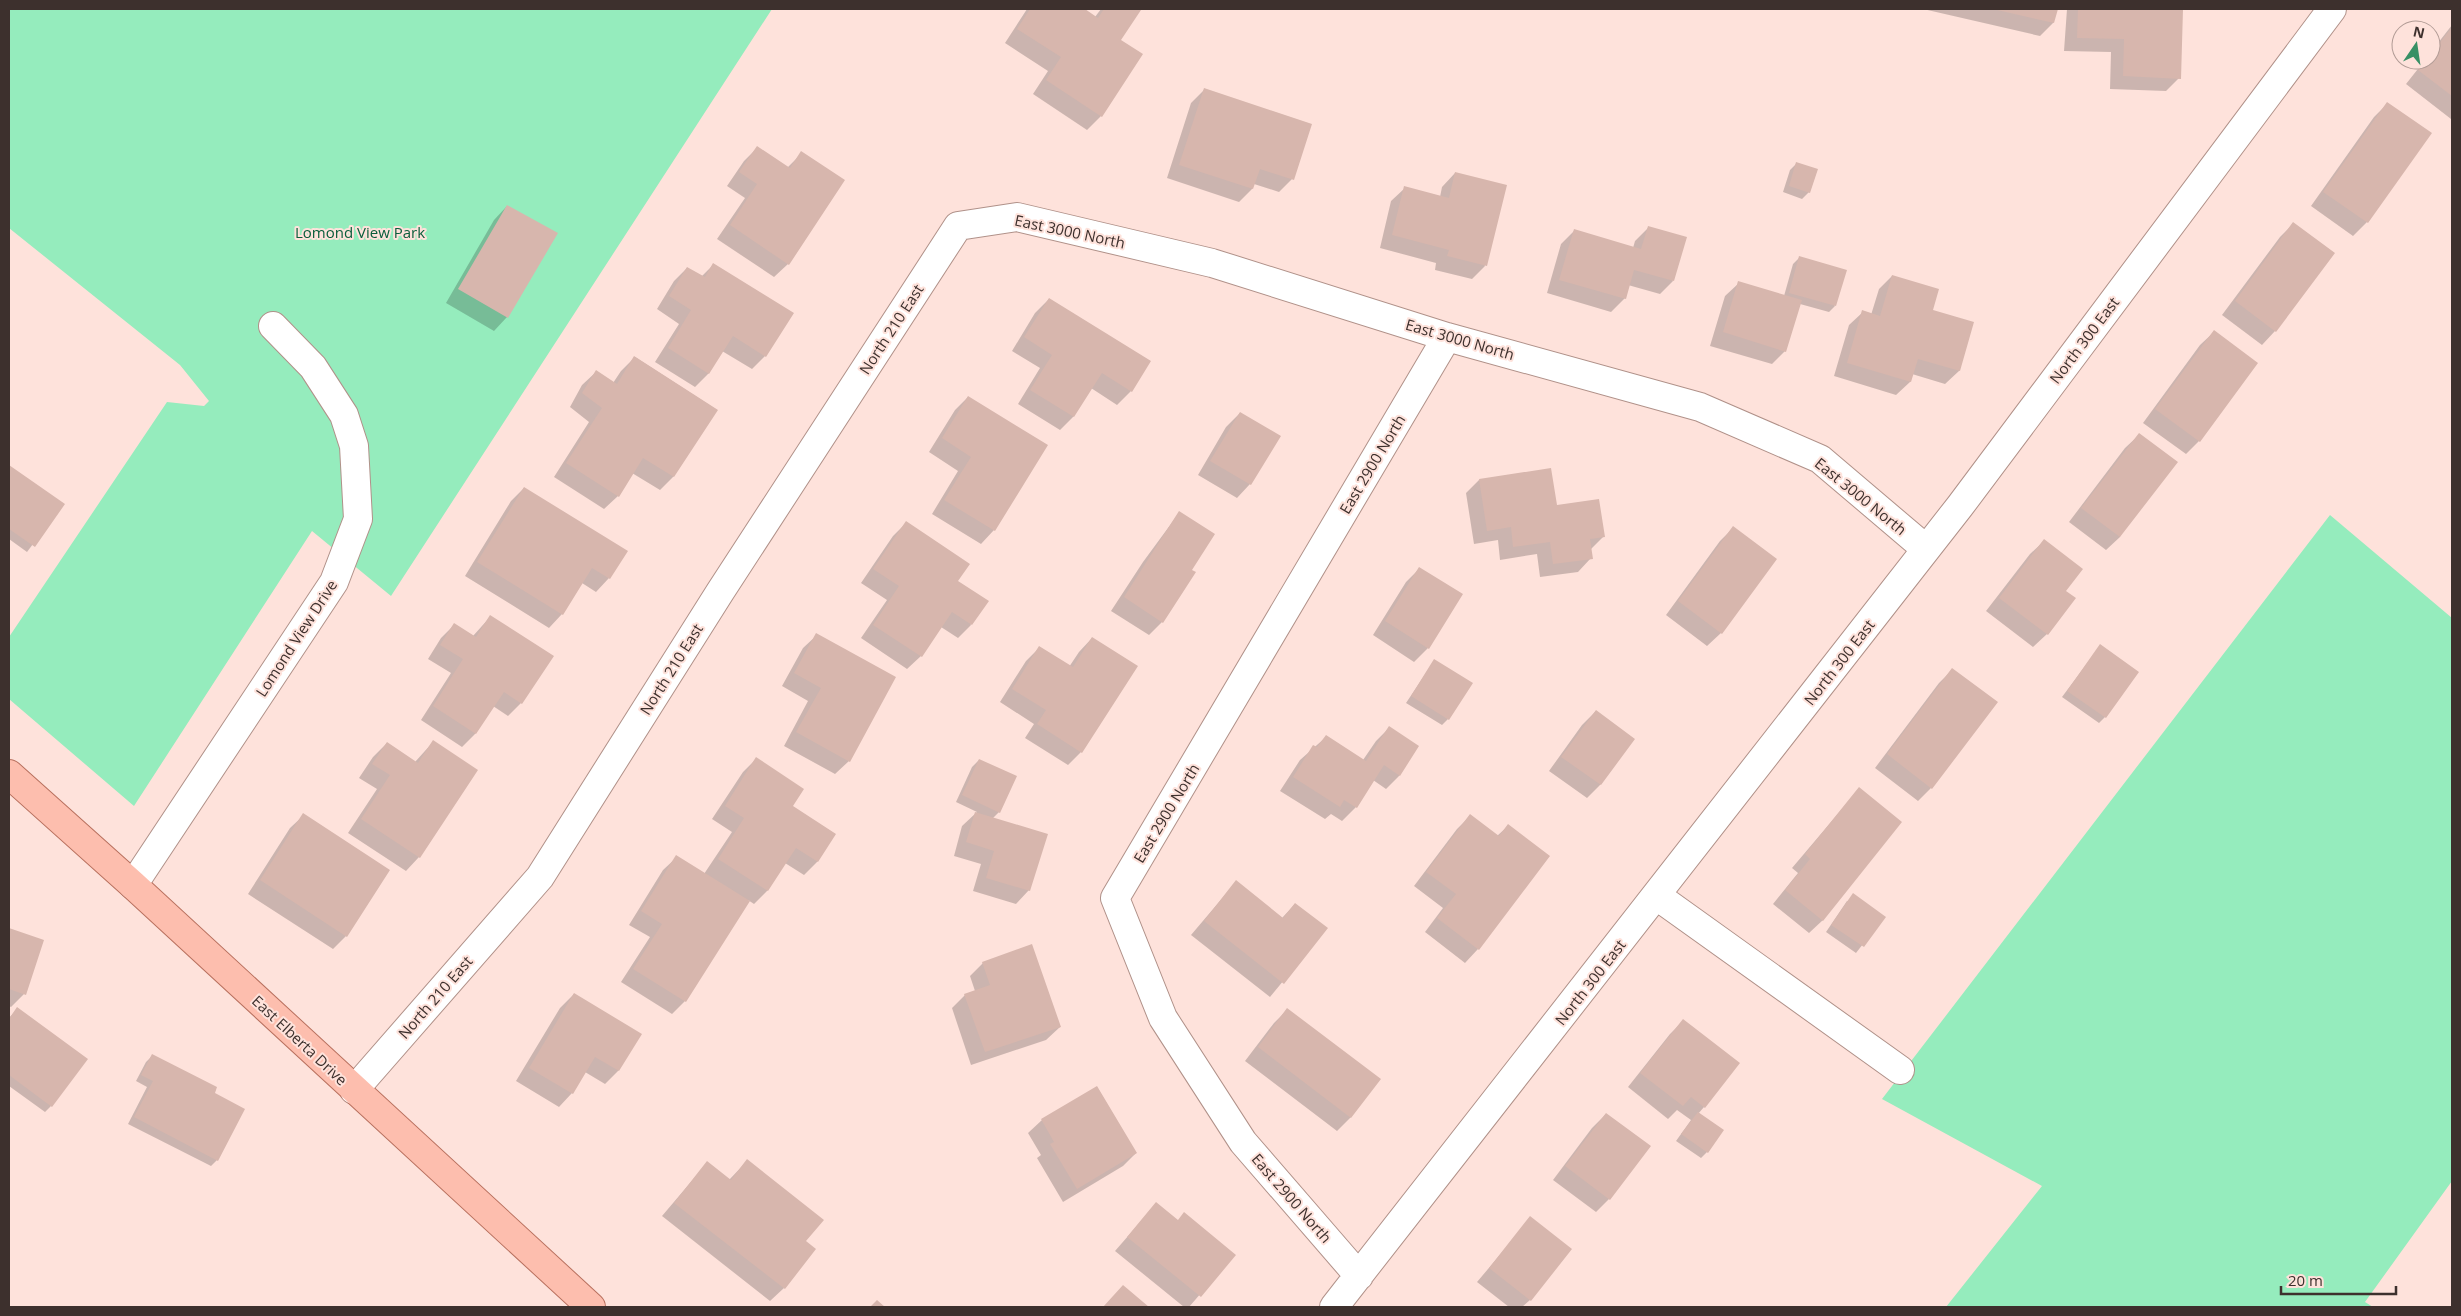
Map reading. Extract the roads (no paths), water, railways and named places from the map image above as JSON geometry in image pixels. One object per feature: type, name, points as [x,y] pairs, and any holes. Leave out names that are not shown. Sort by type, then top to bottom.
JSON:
[{"type":"main road","name":"East Elberta Drive","points":[[9,774],[133,885],[591,1307]]},
{"type":"street","name":"North 300 East","points":[[1334,1307],[1926,550],[2332,9]]},
{"type":"street","name":"East 3000 North","points":[[958,226],[1017,217],[1212,263],[1447,337],[1700,407],[1820,459],[1926,550]]},
{"type":"street","name":"North 210 East","points":[[354,1090],[540,877],[714,600],[958,226]]},
{"type":"street","name":"Lomond View Drive","points":[[133,885],[334,582],[358,519],[354,446],[344,415],[313,367],[273,326]]},
{"type":"street","name":"East 2900 North","points":[[1359,1276],[1243,1142],[1163,1018],[1115,898],[1447,337]]},
{"type":"street","points":[[1657,896],[1900,1070]]},
{"type":"park label","name":"Lomond View Park","points":[[360,232]]}]
